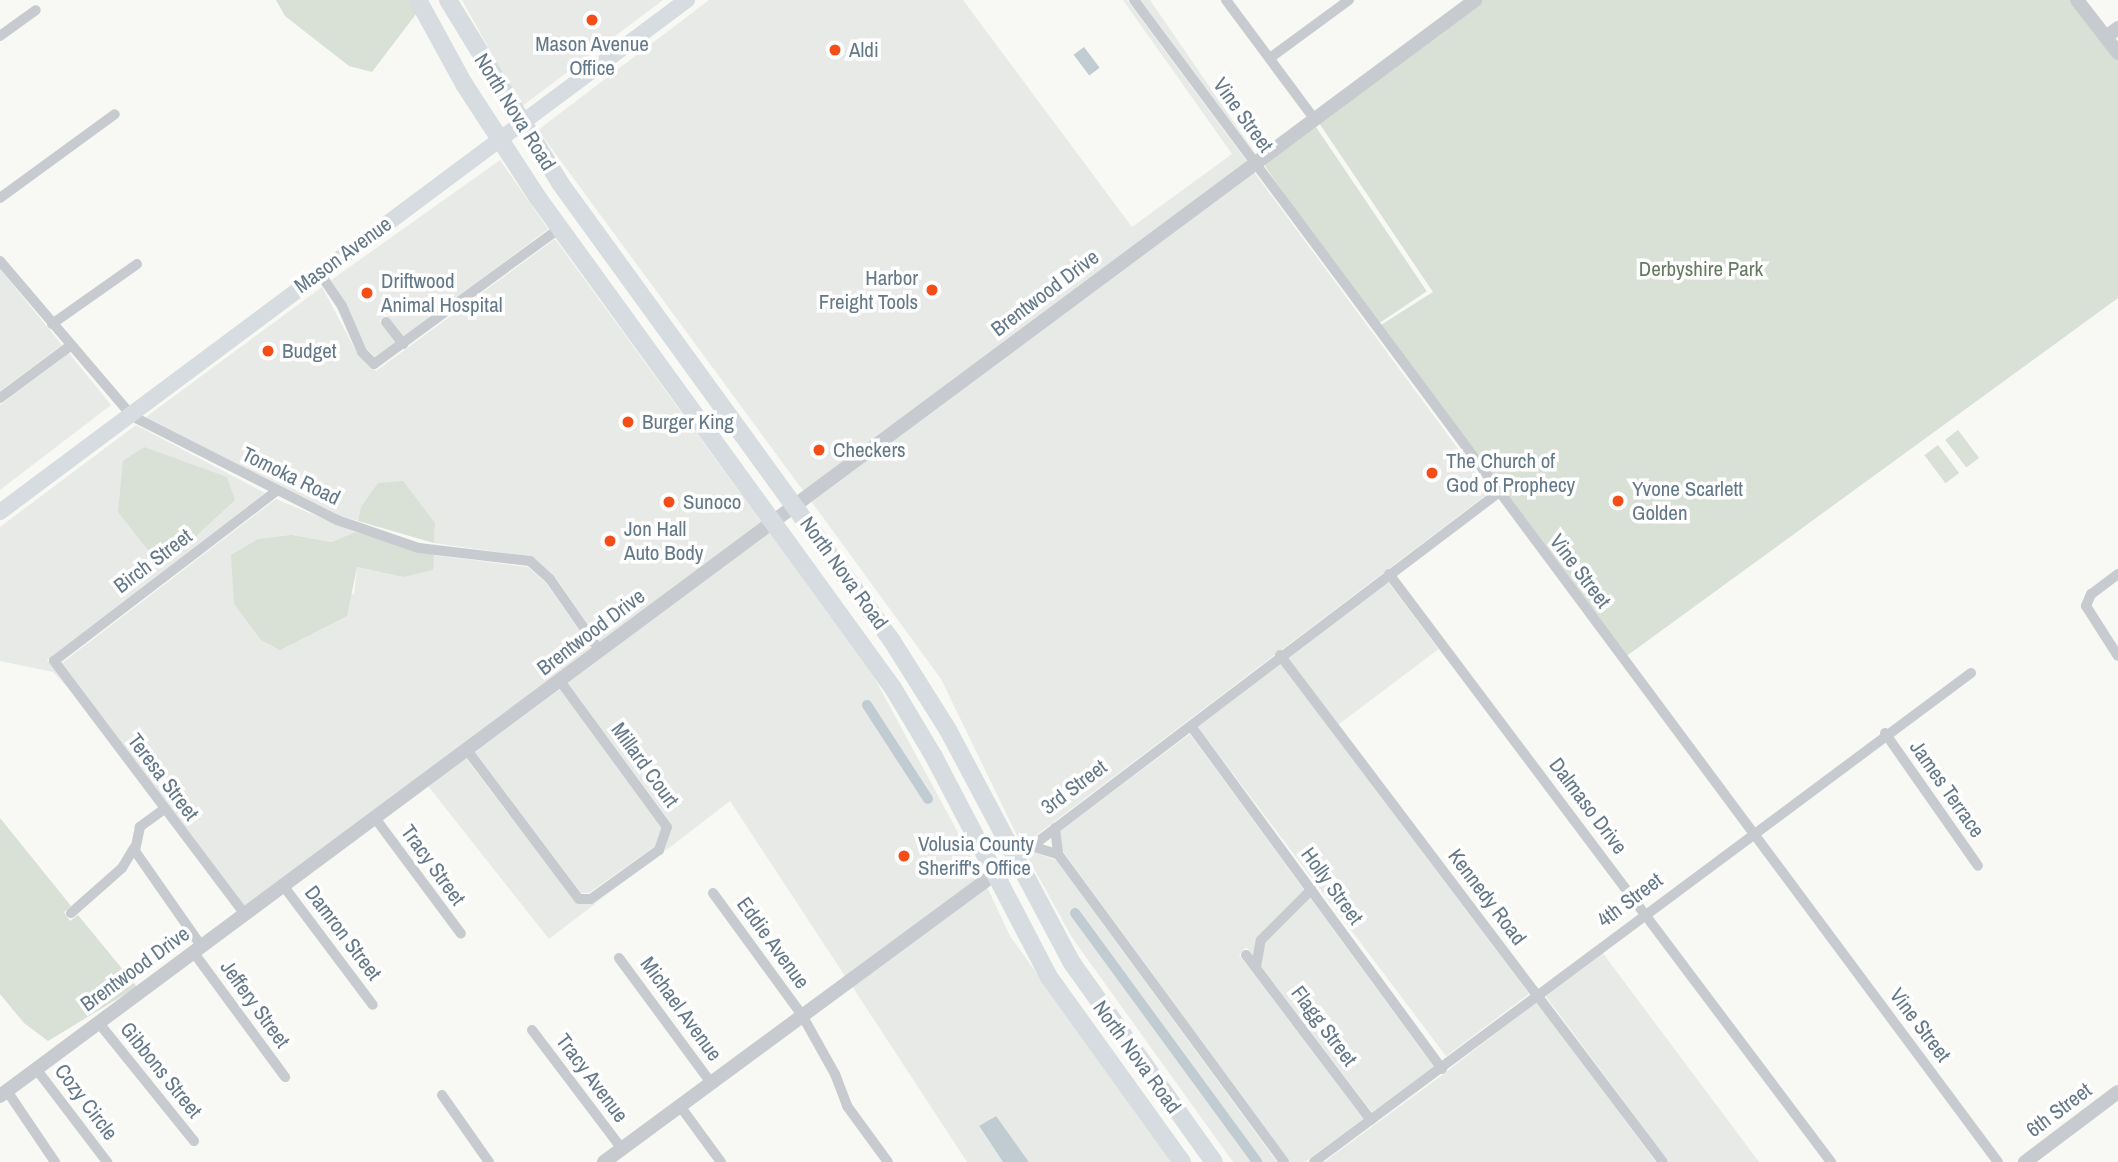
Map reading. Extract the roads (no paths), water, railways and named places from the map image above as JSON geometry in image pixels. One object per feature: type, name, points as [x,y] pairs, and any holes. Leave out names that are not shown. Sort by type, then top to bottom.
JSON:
[{"type":"main road","name":"North Nova Road","points":[[418,0],[500,141],[560,228],[774,521],[916,726],[993,876],[1070,1010],[1182,1162]]},
{"type":"main road","name":"North Nova Road","points":[[448,0],[521,125],[925,692],[1091,993],[1214,1162]]},
{"type":"main road","name":"Mason Avenue","points":[[0,512],[687,0]]},
{"type":"main road","points":[[659,363],[691,383],[708,386]]},
{"type":"street","name":"Vine Street","points":[[1134,0],[1998,1162]]},
{"type":"street","points":[[1226,0],[1315,121]]},
{"type":"street","points":[[1270,58],[1349,0]]},
{"type":"street","name":"Brentwood Drive","points":[[3,1092],[37,1070],[282,884],[467,750],[1475,0]]},
{"type":"street","points":[[2077,0],[2118,53]]},
{"type":"street","points":[[0,36],[36,10]]},
{"type":"street","points":[[2106,37],[2118,29]]},
{"type":"street","points":[[0,198],[115,114]]},
{"type":"street","points":[[319,272],[342,306],[362,352],[374,364],[560,228]]},
{"type":"street","name":"Tomoka Road","points":[[0,261],[131,416],[275,492],[337,520],[419,548],[530,561],[550,579],[600,651]]},
{"type":"street","points":[[52,324],[137,264]]},
{"type":"street","points":[[386,322],[403,344]]},
{"type":"street","points":[[0,398],[70,346]]},
{"type":"street","name":"Birch Street","points":[[54,661],[275,492]]},
{"type":"street","name":"3rd Street","points":[[604,1162],[993,876],[1280,655],[1498,493]]},
{"type":"street","name":"Dalmaso Drive","points":[[1389,574],[1646,912],[1831,1162]]},
{"type":"street","points":[[2118,574],[2091,594],[2086,606],[2118,656]]},
{"type":"street","name":"Kennedy Road","points":[[1280,655],[1663,1162]]},
{"type":"street","name":"Teresa Street","points":[[54,661],[163,810],[244,913]]},
{"type":"street","name":"4th Street","points":[[1314,1162],[1442,1069],[1537,994],[1885,733],[1971,673]]},
{"type":"street","name":"Millard Court","points":[[467,750],[579,899],[591,899],[659,850],[667,827],[560,681]]},
{"type":"street","name":"Holly Street","points":[[1191,726],[1442,1069]]},
{"type":"street","name":"James Terrace","points":[[1885,733],[1978,866]]},
{"type":"street","points":[[71,913],[121,868],[134,848],[140,827],[163,810]]},
{"type":"street","name":"Tracy Street","points":[[375,818],[461,934]]},
{"type":"street","points":[[1055,828],[1058,854],[1284,1162]]},
{"type":"street","points":[[1031,846],[1058,854]]},
{"type":"street","name":"Jeffery Street","points":[[134,848],[198,950],[285,1077]]},
{"type":"street","name":"Damron Street","points":[[282,884],[373,1005]]},
{"type":"street","points":[[1256,968],[1261,940],[1311,890]]},
{"type":"street","name":"Eddie Avenue","points":[[713,893],[802,1015],[835,1074],[847,1106],[888,1162]]},
{"type":"street","name":"Flagg Street","points":[[1246,955],[1371,1120]]},
{"type":"street","name":"Michael Avenue","points":[[620,958],[711,1083]]},
{"type":"street","name":"Gibbons Street","points":[[98,1022],[194,1141]]},
{"type":"street","name":"Tracy Avenue","points":[[531,1030],[622,1149]]},
{"type":"street","name":"Cozy Circle","points":[[37,1070],[104,1161]]},
{"type":"street","points":[[3,1092],[55,1162]]},
{"type":"street","name":"6th Street","points":[[2025,1162],[2118,1092]]},
{"type":"street","points":[[442,1095],[489,1162]]},
{"type":"street","points":[[680,1106],[721,1162]]},
{"type":"waterway","points":[[867,705],[928,799]]},
{"type":"waterway","points":[[1075,913],[1257,1162]]},
{"type":"place","name":"Mason Avenue Office","points":[[592,20]]},
{"type":"place","name":"Aldi","points":[[835,50]]},
{"type":"place","name":"Harbor Freight Tools","points":[[932,290]]},
{"type":"place","name":"Driftwood Animal Hospital","points":[[367,293]]},
{"type":"place","name":"Budget","points":[[268,351]]},
{"type":"place","name":"Burger King","points":[[628,422]]},
{"type":"place","name":"Checkers","points":[[819,450]]},
{"type":"place","name":"The Church of God of Prophecy","points":[[1432,473]]},
{"type":"place","name":"Yvone Scarlett Golden","points":[[1618,501]]},
{"type":"place","name":"Sunoco","points":[[669,502]]},
{"type":"place","name":"Jon Hall Auto Body","points":[[610,541]]},
{"type":"place","name":"Volusia County Sheriff's Office","points":[[904,856]]},
{"type":"park label","name":"Derbyshire Park","points":[[1701,269]]}]
